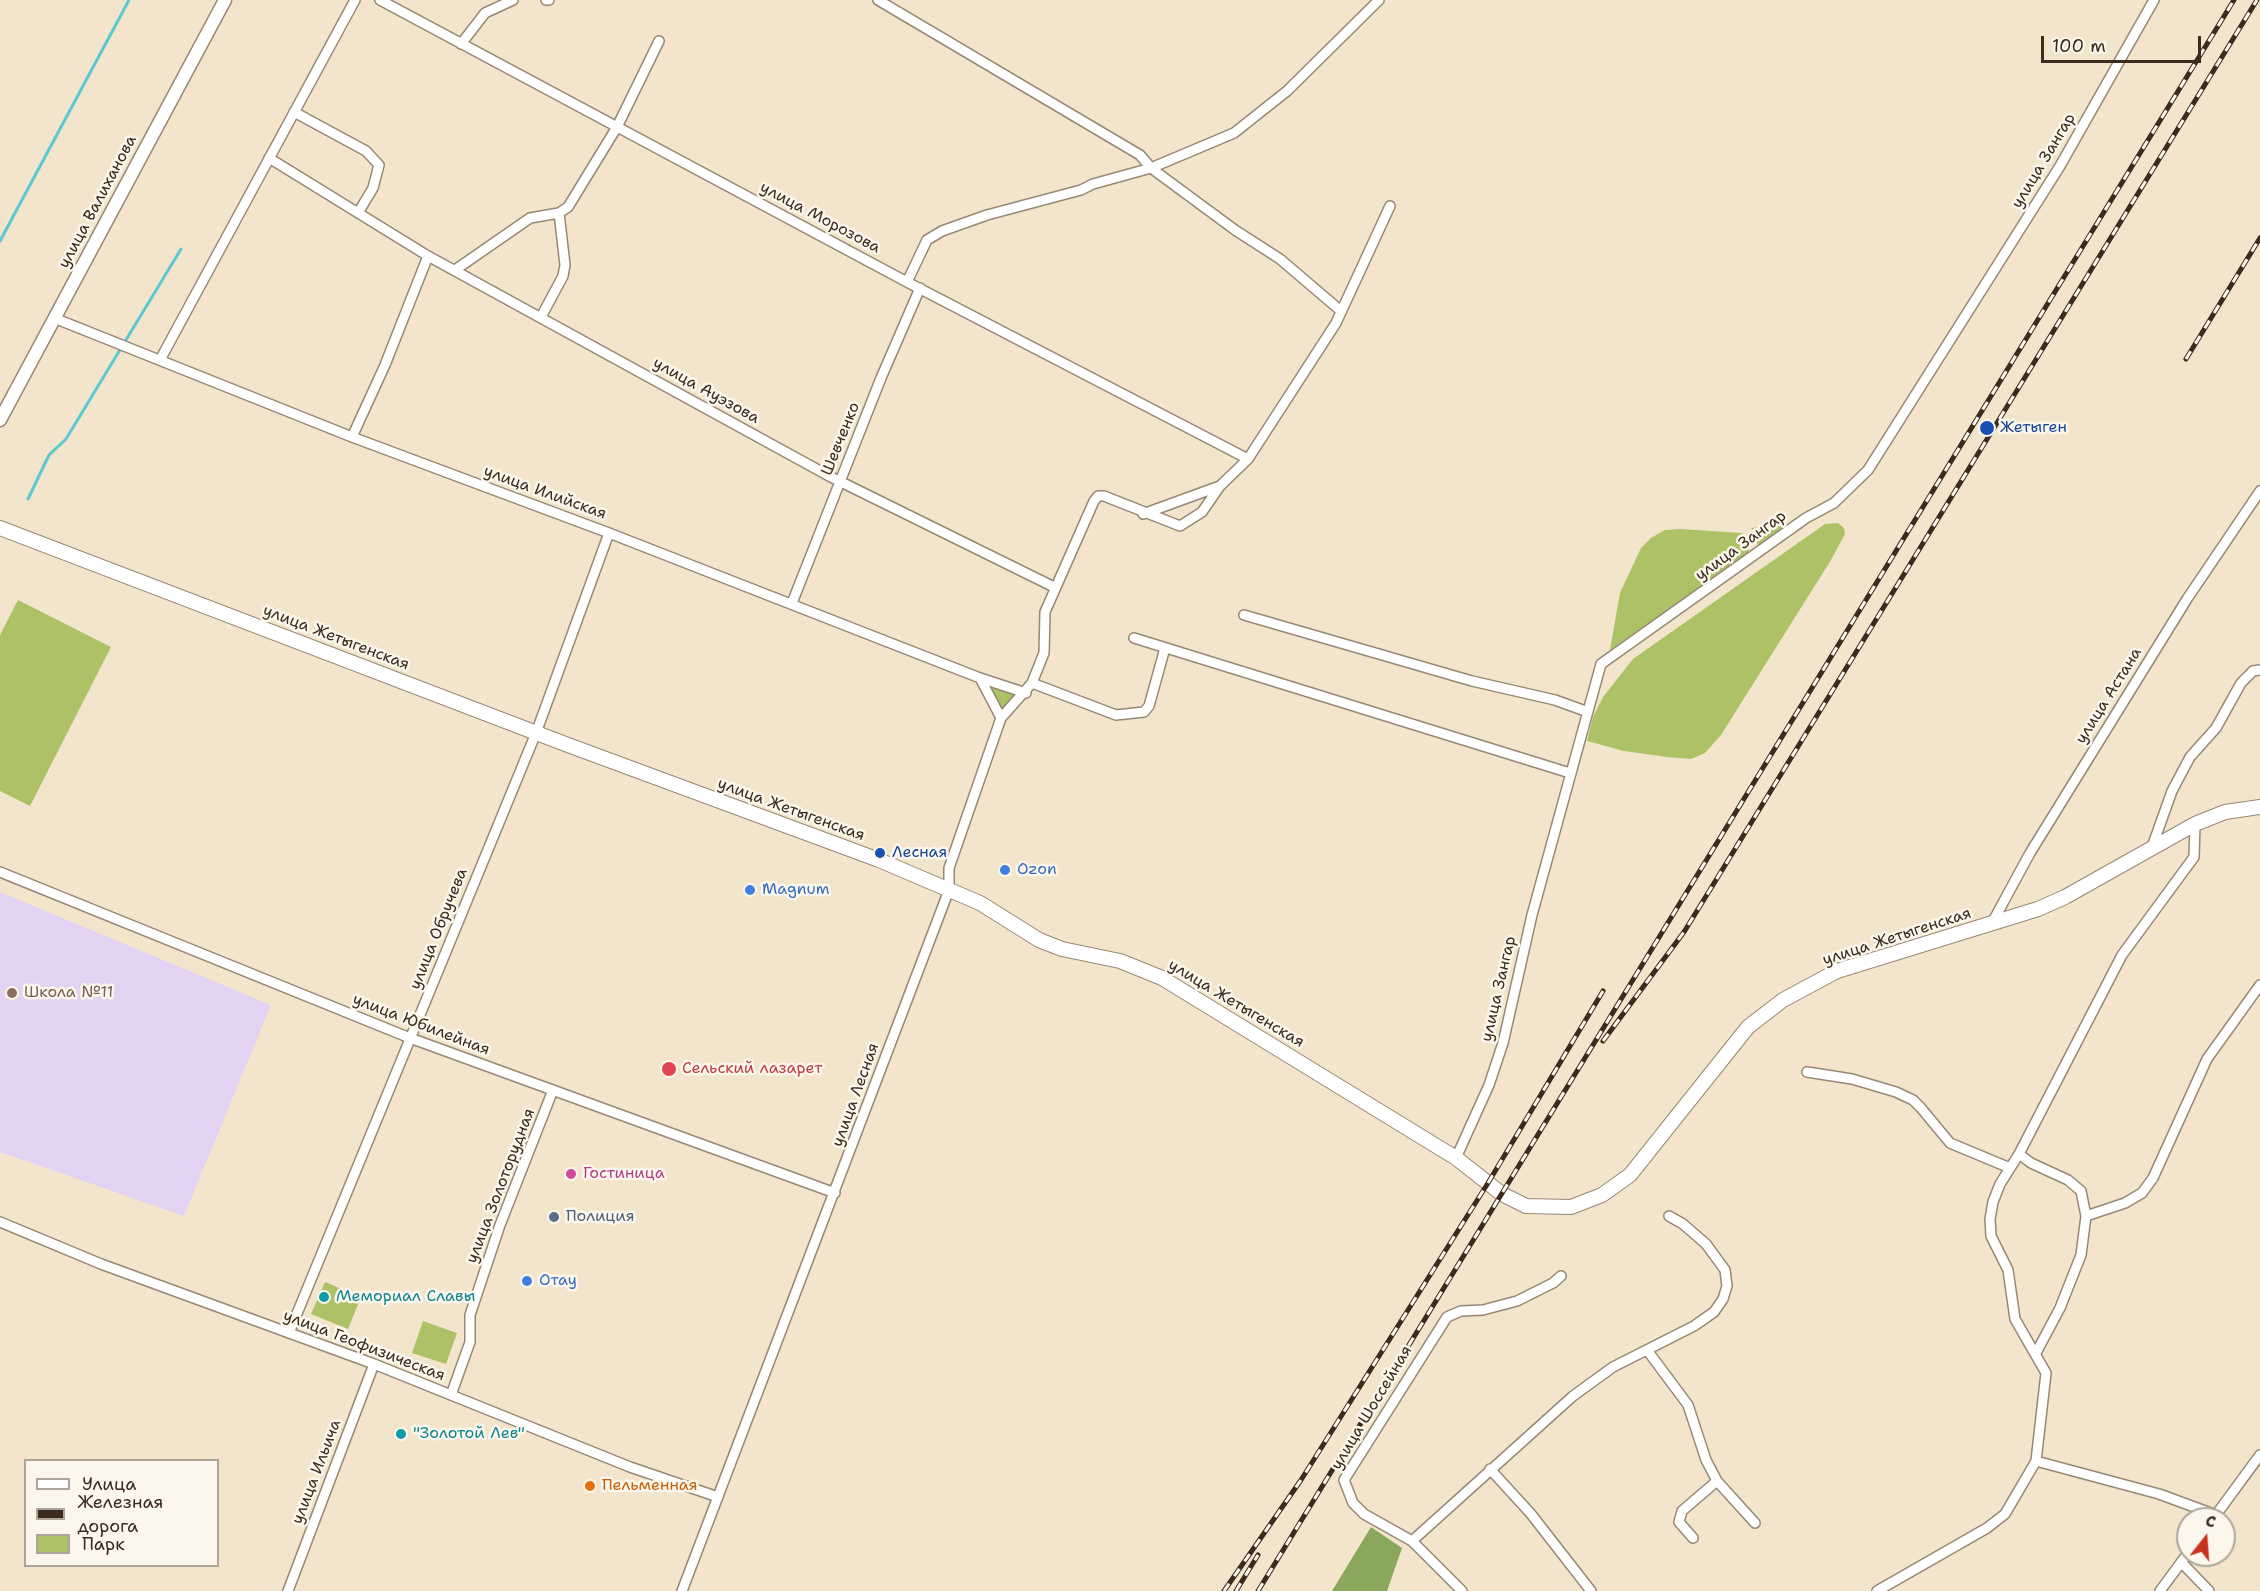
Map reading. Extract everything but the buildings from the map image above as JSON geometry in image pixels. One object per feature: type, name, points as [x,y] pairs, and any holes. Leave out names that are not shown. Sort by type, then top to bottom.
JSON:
[{"type":"main road","name":"улица Жетыгенская","points":[[0,528],[536,733],[879,860],[980,903],[1039,940],[1062,949],[1120,960],[1162,978],[1456,1158],[1502,1194],[1526,1206],[1571,1207],[1602,1195],[1630,1175],[1748,1027],[1783,1000],[1837,970],[2038,909],[2065,897],[2195,824],[2225,812],[2260,807]]},
{"type":"street","name":"улица Валиханова","points":[[0,420],[225,0]]},
{"type":"street","points":[[160,360],[355,0]]},
{"type":"street","name":"улица Морозова","points":[[380,0],[907,282],[1248,459]]},
{"type":"street","points":[[461,44],[485,13],[489,0]]},
{"type":"street","points":[[485,13],[513,0]]},
{"type":"street","points":[[878,0],[1140,155],[1151,168],[1234,230],[1280,259],[1341,311]]},
{"type":"street","points":[[907,282],[927,240],[942,231],[996,212],[1081,190],[1093,184],[1151,168],[1234,133],[1287,91],[1379,0]]},
{"type":"street","name":"улица Зангар","points":[[1456,1158],[1489,1085],[1503,1043],[1569,773],[1601,664],[1806,518],[1834,503],[1868,470],[2060,166],[2154,0]]},
{"type":"street","points":[[455,270],[530,218],[559,213],[568,207],[617,127],[659,41]]},
{"type":"street","points":[[294,112],[366,151],[379,165],[373,188],[358,213]]},
{"type":"street","name":"улица Ауэзова","points":[[269,158],[428,256],[840,482],[1054,587]]},
{"type":"street","points":[[1054,587],[1096,498],[1104,496],[1143,514],[1180,526],[1202,512],[1220,486],[1248,459],[1341,311],[1390,206]]},
{"type":"street","points":[[541,317],[564,270],[559,213]]},
{"type":"street","points":[[352,437],[385,365],[428,256]]},
{"type":"street","name":"Шевченко","points":[[792,603],[921,288]]},
{"type":"street","name":"улица Илийская","points":[[54,318],[352,437],[792,603],[980,678],[1026,693]]},
{"type":"street","points":[[1143,514],[1220,486]]},
{"type":"street","name":"улица Астана","points":[[1992,923],[2030,853],[2181,608],[2260,491]]},
{"type":"street","name":"улица Обручева","points":[[289,1334],[536,733],[609,533]]},
{"type":"street","name":"улица Лесная","points":[[682,1591],[949,890],[949,868],[1001,718],[1026,693],[1044,653],[1045,612],[1054,587]]},
{"type":"street","points":[[1244,615],[1472,681],[1555,700],[1588,712]]},
{"type":"street","points":[[1134,638],[1569,773]]},
{"type":"street","points":[[1032,683],[1116,715],[1144,712],[1149,706],[1165,648]]},
{"type":"street","points":[[2152,847],[2172,790],[2190,757],[2216,728],[2241,684],[2253,670],[2260,670]]},
{"type":"street","points":[[980,678],[1001,718]]},
{"type":"street","points":[[1877,1591],[1987,1528],[2005,1514],[2036,1461],[2046,1373],[2015,1319],[2008,1270],[1992,1236],[1990,1219],[1993,1202],[2122,955],[2194,857],[2195,824]]},
{"type":"street","name":"улица Юбилейная","points":[[0,872],[410,1038],[835,1193]]},
{"type":"street","points":[[2086,1216],[2125,1203],[2142,1193],[2153,1178],[2207,1059],[2260,985]]},
{"type":"street","points":[[1807,1072],[1852,1079],[1896,1092],[1921,1108],[1950,1143],[2010,1168]]},
{"type":"street","name":"улица Золоторудная","points":[[451,1395],[470,1342],[470,1315],[500,1225],[553,1090]]},
{"type":"street","points":[[2019,1154],[2031,1163],[2068,1179],[2081,1191],[2086,1216],[2081,1255],[2056,1317],[2036,1353]]},
{"type":"street","points":[[1462,1591],[1412,1541],[1574,1396],[1613,1367],[1694,1326],[1714,1312],[1723,1299],[1727,1286],[1725,1270],[1706,1244],[1670,1216]]},
{"type":"street","name":"улица Геофизическая","points":[[0,1222],[101,1264],[374,1364],[630,1467],[718,1497]]},
{"type":"street","name":"улица Шоссейная","points":[[1412,1541],[1365,1514],[1353,1503],[1344,1480],[1447,1317],[1461,1311],[1483,1310],[1517,1301],[1553,1283],[1561,1276]]},
{"type":"street","points":[[1647,1350],[1688,1405],[1706,1460],[1717,1481],[1755,1523]]},
{"type":"street","name":"улица Ильича","points":[[288,1591],[374,1364]]},
{"type":"street","points":[[2221,1507],[2260,1455]]},
{"type":"street","points":[[2036,1461],[2159,1494],[2190,1507]]},
{"type":"street","points":[[1490,1469],[1531,1514],[1591,1591]]},
{"type":"street","points":[[1692,1538],[1680,1522],[1682,1511],[1717,1481]]},
{"type":"street","points":[[2160,1591],[2177,1567]]},
{"type":"street","points":[[2186,1567],[2209,1591]]},
{"type":"shaded area","points":[[0,892],[271,1005],[184,1216],[0,1152]]},
{"type":"green space","points":[[1838,523],[1844,528],[1845,534],[1831,560],[1721,735],[1705,753],[1691,759],[1667,757],[1624,751],[1587,741],[1593,717],[1603,697],[1633,659],[1825,524]]},
{"type":"green space","points":[[1789,524],[1758,550],[1756,533],[1751,528]]},
{"type":"green space","points":[[1665,530],[1742,533],[1746,536],[1749,550],[1746,557],[1610,650],[1620,593],[1641,548],[1651,538]]},
{"type":"green space","points":[[18,600],[111,647],[30,806],[0,791],[0,635]]},
{"type":"green space","points":[[986,683],[1016,694],[1002,711]]},
{"type":"green space","points":[[325,1282],[361,1297],[348,1329],[311,1314]]},
{"type":"green space","points":[[423,1321],[457,1333],[446,1364],[412,1353]]},
{"type":"green space","points":[[1371,1527],[1402,1548],[1387,1591],[1332,1591]]},
{"type":"waterway","points":[[0,241],[129,0]]},
{"type":"waterway","points":[[28,499],[49,455],[66,439],[181,249]]},
{"type":"railway","points":[[1258,1591],[2234,0]]},
{"type":"railway","points":[[1603,1041],[1684,932],[2257,0]]},
{"type":"railway","points":[[2186,359],[2260,238]]},
{"type":"railway","points":[[1224,1591],[1301,1480],[1488,1183],[1603,991]]},
{"type":"railway","points":[[1236,1591],[1258,1555]]},
{"type":"place","name":"Жетыген","points":[[1987,428]]},
{"type":"place","name":"Лесная","points":[[880,853]]},
{"type":"place","name":"Ozon","points":[[1005,870]]},
{"type":"place","name":"Magnum","points":[[750,890]]},
{"type":"place","name":"Школа №11","points":[[12,993]]},
{"type":"place","name":"Сельский лазарет","points":[[669,1069]]},
{"type":"place","name":"Гостиница","points":[[571,1174]]},
{"type":"place","name":"Полиция","points":[[554,1217]]},
{"type":"place","name":"Отау","points":[[527,1281]]},
{"type":"place","name":"Мемориал Славы","points":[[324,1297]]},
{"type":"place","name":"\"Золотой Лев\"","points":[[401,1434]]},
{"type":"place","name":"Пельменная","points":[[590,1486]]}]
